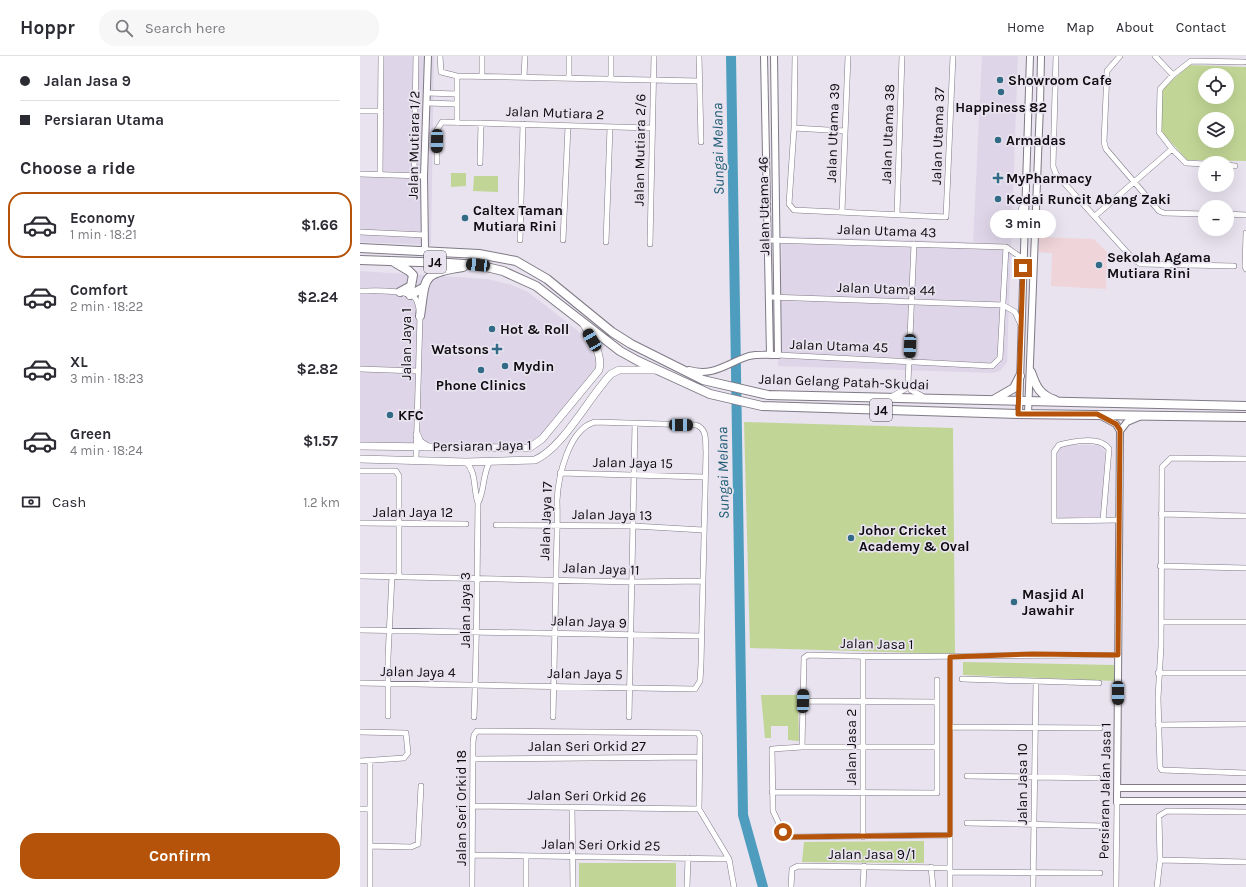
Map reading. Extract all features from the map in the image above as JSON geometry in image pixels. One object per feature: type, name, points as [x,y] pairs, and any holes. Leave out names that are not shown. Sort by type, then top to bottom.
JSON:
[{"type":"main road","name":"Jalan Gelang Patah-Skudai","points":[[360,248],[425,250],[479,254],[516,261],[547,278],[612,332],[631,344],[703,380],[768,395],[1246,406]]},
{"type":"main road","name":"Jalan Gelang Patah-Skudai","points":[[360,260],[478,265],[503,270],[536,286],[620,352],[710,394],[744,403],[762,406],[1018,414],[1246,417]]},
{"type":"main road","points":[[391,261],[409,271],[412,275],[411,286],[400,292]]},
{"type":"main road","points":[[420,316],[423,288],[429,277],[435,272],[478,265]]},
{"type":"main road","points":[[410,295],[423,288]]},
{"type":"main road","name":"Persiaran Jaya 1","points":[[360,446],[528,448],[542,440],[599,370],[601,363],[592,340],[582,322]]},
{"type":"main road","name":"Persiaran Jaya 1","points":[[360,459],[416,459],[466,462],[535,460],[548,452],[611,374],[624,369],[659,370]]},
{"type":"main road","points":[[1031,372],[1036,387],[1043,395],[1062,402]]},
{"type":"main road","points":[[992,400],[1014,388],[1020,376]]},
{"type":"main road","points":[[560,419],[564,419],[568,422],[568,428]]},
{"type":"main road","points":[[417,435],[422,445],[430,448]]},
{"type":"street","points":[[380,174],[382,56]]},
{"type":"street","points":[[414,175],[416,56]]},
{"type":"street","name":"Jalan Mutiara 1/2","points":[[425,250],[424,176],[428,56]]},
{"type":"street","points":[[440,56],[441,72],[444,74],[457,76],[699,81]]},
{"type":"street","points":[[482,56],[482,76]]},
{"type":"street","points":[[524,77],[525,56]]},
{"type":"street","points":[[569,56],[569,78]]},
{"type":"street","points":[[611,56],[611,79]]},
{"type":"street","name":"Jalan Mutiara 2/6","points":[[650,244],[654,56]]},
{"type":"street","points":[[699,56],[701,142]]},
{"type":"street","name":"Jalan Utama 46","points":[[764,56],[770,355]]},
{"type":"street","name":"Jalan Utama 46","points":[[774,56],[778,355]]},
{"type":"street","points":[[795,56],[794,128],[789,204],[794,210],[897,214]]},
{"type":"street","name":"Jalan Utama 39","points":[[842,212],[848,56]]},
{"type":"street","name":"Jalan Utama 38","points":[[897,214],[902,56]]},
{"type":"street","name":"Jalan Utama 37","points":[[897,214],[946,217],[952,56]]},
{"type":"street","points":[[1018,414],[1030,56]]},
{"type":"street","points":[[1028,414],[1031,372],[1040,56]]},
{"type":"street","points":[[1056,56],[1053,166],[1056,174],[1134,260],[1141,264],[1234,266]]},
{"type":"street","points":[[1120,56],[1107,71],[1104,142],[1106,149],[1159,211],[1164,213],[1198,214]]},
{"type":"street","points":[[1155,56],[1173,75]]},
{"type":"street","points":[[1198,164],[1186,163],[1172,149],[1158,130],[1160,89],[1173,75],[1191,61],[1244,62]]},
{"type":"street","points":[[457,76],[457,122]]},
{"type":"street","points":[[427,93],[457,94]]},
{"type":"street","points":[[427,103],[456,104]]},
{"type":"street","points":[[360,111],[381,111]]},
{"type":"street","name":"Jalan Mutiara 2","points":[[437,162],[439,125],[442,122],[652,128]]},
{"type":"street","points":[[480,163],[481,123]]},
{"type":"street","points":[[520,240],[523,124]]},
{"type":"street","points":[[563,240],[568,126]]},
{"type":"street","points":[[606,242],[610,127]]},
{"type":"street","points":[[794,128],[845,131]]},
{"type":"street","points":[[1095,216],[1172,149]]},
{"type":"street","points":[[360,174],[424,176]]},
{"type":"street","points":[[1007,221],[1019,215],[1024,202]]},
{"type":"street","points":[[1234,214],[1246,215]]},
{"type":"street","points":[[360,232],[425,235]]},
{"type":"street","points":[[1246,233],[1244,267],[1246,268]]},
{"type":"street","name":"Jalan Utama 43","points":[[768,240],[1006,247]]},
{"type":"street","points":[[914,244],[908,383],[911,390],[927,398]]},
{"type":"street","points":[[1006,247],[1018,256],[1023,268]]},
{"type":"street","name":"Jalan Utama 45","points":[[778,355],[992,366],[1000,358],[1006,247]]},
{"type":"street","name":"Jalan Jaya 1","points":[[360,291],[400,292],[410,295],[417,301],[420,316],[416,459]]},
{"type":"street","name":"Jalan Utama 44","points":[[769,297],[1003,305]]},
{"type":"street","points":[[1003,305],[1015,312],[1021,327]]},
{"type":"street","points":[[676,366],[704,373],[749,356],[778,355]]},
{"type":"street","points":[[360,369],[418,371]]},
{"type":"street","points":[[889,398],[904,389],[908,383]]},
{"type":"street","points":[[1097,414],[1116,424],[1120,430],[1128,422],[1145,415]]},
{"type":"street","name":"Jalan Jaya 17","points":[[553,716],[556,633],[557,501],[560,473],[570,447],[580,432],[590,424],[696,425],[701,427],[705,434],[704,477]]},
{"type":"street","points":[[629,717],[632,636],[635,424]]},
{"type":"street","name":"Persiaran Jalan Jasa 1","points":[[1116,887],[1120,430]]},
{"type":"street","points":[[1103,520],[1109,449],[1105,444],[1100,442],[1070,442],[1059,445],[1054,452],[1054,520],[1103,520],[1119,520]]},
{"type":"street","points":[[1246,459],[1171,458],[1162,467],[1160,566],[1161,622],[1158,673],[1160,768],[1164,771],[1246,773]]},
{"type":"street","points":[[478,503],[482,496],[484,472],[490,461]]},
{"type":"street","points":[[466,462],[473,470],[478,503]]},
{"type":"street","points":[[360,471],[396,471],[399,476],[399,577]]},
{"type":"street","name":"Jalan Jaya 15","points":[[560,473],[704,477]]},
{"type":"street","points":[[701,636],[704,477]]},
{"type":"street","name":"Jalan Jaya 3","points":[[474,717],[478,503]]},
{"type":"street","points":[[1161,514],[1246,516]]},
{"type":"street","name":"Jalan Jaya 12","points":[[360,523],[400,525],[466,524]]},
{"type":"street","name":"Jalan Jaya 13","points":[[496,526],[634,526],[703,530]]},
{"type":"street","points":[[1160,566],[1246,568]]},
{"type":"street","name":"Jalan Jaya 11","points":[[360,576],[556,579],[633,582],[702,581]]},
{"type":"street","points":[[388,716],[389,630],[392,576]]},
{"type":"street","points":[[1161,622],[1246,622]]},
{"type":"street","name":"Jalan Jaya 9","points":[[360,630],[556,633],[632,636],[701,636]]},
{"type":"street","name":"Jalan Jaya 5","points":[[475,685],[695,689],[700,678],[701,636]]},
{"type":"street","name":"Jalan Jasa 1","points":[[803,701],[805,656],[950,657],[1033,654],[1118,655]]},
{"type":"street","name":"Jalan Jasa 2","points":[[863,657],[863,837]]},
{"type":"street","points":[[950,657],[950,887]]},
{"type":"street","points":[[1158,673],[1246,673]]},
{"type":"street","points":[[962,679],[1099,683]]},
{"type":"street","points":[[772,792],[937,793],[937,680]]},
{"type":"street","name":"Jalan Jasa 10","points":[[1033,887],[1036,682]]},
{"type":"street","name":"Jalan Jaya 4","points":[[360,683],[475,685]]},
{"type":"street","points":[[802,747],[803,701],[937,702]]},
{"type":"street","points":[[1158,725],[1246,724]]},
{"type":"street","points":[[950,727],[1100,728]]},
{"type":"street","name":"Jalan Seri Orkid 18","points":[[472,887],[473,742],[474,735],[477,731],[698,733],[700,737],[700,757]]},
{"type":"street","points":[[360,732],[406,733],[408,754],[404,758],[360,761]]},
{"type":"street","points":[[936,747],[802,747],[772,749],[773,812],[785,835],[788,837],[950,835]]},
{"type":"street","points":[[700,757],[699,809],[729,859],[734,887]]},
{"type":"street","name":"Jalan Seri Orkid 27","points":[[474,759],[700,757]]},
{"type":"street","points":[[370,761],[370,887]]},
{"type":"street","points":[[967,776],[1098,778]]},
{"type":"street","points":[[370,846],[411,847],[418,844],[421,786]]},
{"type":"street","points":[[1117,788],[1246,788]]},
{"type":"street","points":[[1117,802],[1246,801]]},
{"type":"street","name":"Jalan Seri Orkid 26","points":[[473,806],[699,809]]},
{"type":"street","points":[[572,807],[573,887]]},
{"type":"street","points":[[360,809],[370,810]]},
{"type":"street","points":[[1157,887],[1160,860],[1159,816],[1167,811],[1246,812]]},
{"type":"street","points":[[968,823],[1104,826]]},
{"type":"street","name":"Jalan Seri Orkid 25","points":[[473,855],[729,859]]},
{"type":"street","points":[[526,856],[526,887]]},
{"type":"street","points":[[688,858],[688,887]]},
{"type":"street","points":[[1160,860],[1246,862]]},
{"type":"street","points":[[864,866],[864,887]]},
{"type":"street","points":[[931,866],[933,887]]},
{"type":"street","name":"Jalan Jasa 9/1","points":[[791,887],[792,869],[795,867],[931,866],[950,870],[1100,873]]},
{"type":"shaded area","points":[[383,56],[434,56],[431,245],[360,242],[360,172],[379,173]]},
{"type":"shaded area","points":[[982,56],[1018,56],[1007,362],[1000,371],[993,373],[778,366],[782,236],[973,242]]},
{"type":"shaded area","points":[[1039,237],[1094,239],[1107,252],[1106,289],[1051,286],[1052,253],[1039,252]]},
{"type":"shaded area","points":[[360,271],[488,279],[512,285],[528,292],[577,330],[597,360],[596,370],[536,445],[360,446]]},
{"type":"shaded area","points":[[1061,445],[1099,445],[1105,452],[1104,515],[1101,519],[1058,520],[1056,518],[1056,452]]},
{"type":"green space","points":[[1190,65],[1246,67],[1246,161],[1234,161],[1234,156],[1198,156],[1198,160],[1187,160],[1161,131],[1162,89]]},
{"type":"green space","points":[[451,173],[466,173],[466,186],[451,187]]},
{"type":"green space","points":[[474,176],[498,176],[498,192],[473,191]]},
{"type":"green space","name":"Johor Cricket Academy & Oval","points":[[744,422],[953,428],[955,654],[750,648]]},
{"type":"green space","points":[[963,662],[1114,665],[1115,681],[963,675]]},
{"type":"green space","points":[[761,695],[798,695],[799,741],[788,740],[788,726],[771,726],[771,738],[765,738]]},
{"type":"green space","points":[[924,841],[924,863],[802,862],[804,842]]},
{"type":"green space","points":[[579,863],[676,863],[676,887],[579,887]]},
{"type":"waterway","name":"Sungai Melana","points":[[731,56],[743,815],[763,887]]},
{"type":"place","name":"Showroom Cafe","points":[[1000,80]]},
{"type":"place","name":"Happiness 82","points":[[1001,92]]},
{"type":"place","name":"Armadas","points":[[998,140]]},
{"type":"place","name":"MyPharmacy","points":[[998,178]]},
{"type":"place","name":"Kedai Runcit Abang Zaki","points":[[998,199]]},
{"type":"place","name":"Caltex Taman Mutiara Rini","points":[[465,218]]},
{"type":"place","name":"Sekolah Agama Mutiara Rini","points":[[1099,265]]},
{"type":"place","name":"Hot & Roll","points":[[492,329]]},
{"type":"place","name":"Watsons","points":[[497,349]]},
{"type":"place","name":"Mydin","points":[[505,366]]},
{"type":"place","name":"Phone Clinics","points":[[481,370]]},
{"type":"place","name":"KFC","points":[[390,415]]},
{"type":"place","name":"Johor Cricket Academy & Oval","points":[[851,538]]},
{"type":"place","name":"Masjid Al Jawahir","points":[[1014,602]]},
{"type":"route","points":[[783,832],[788,837],[950,835],[950,657],[1033,654],[1118,655],[1120,430],[1116,424],[1109,419],[1097,414],[1018,414],[1023,268]]}]
